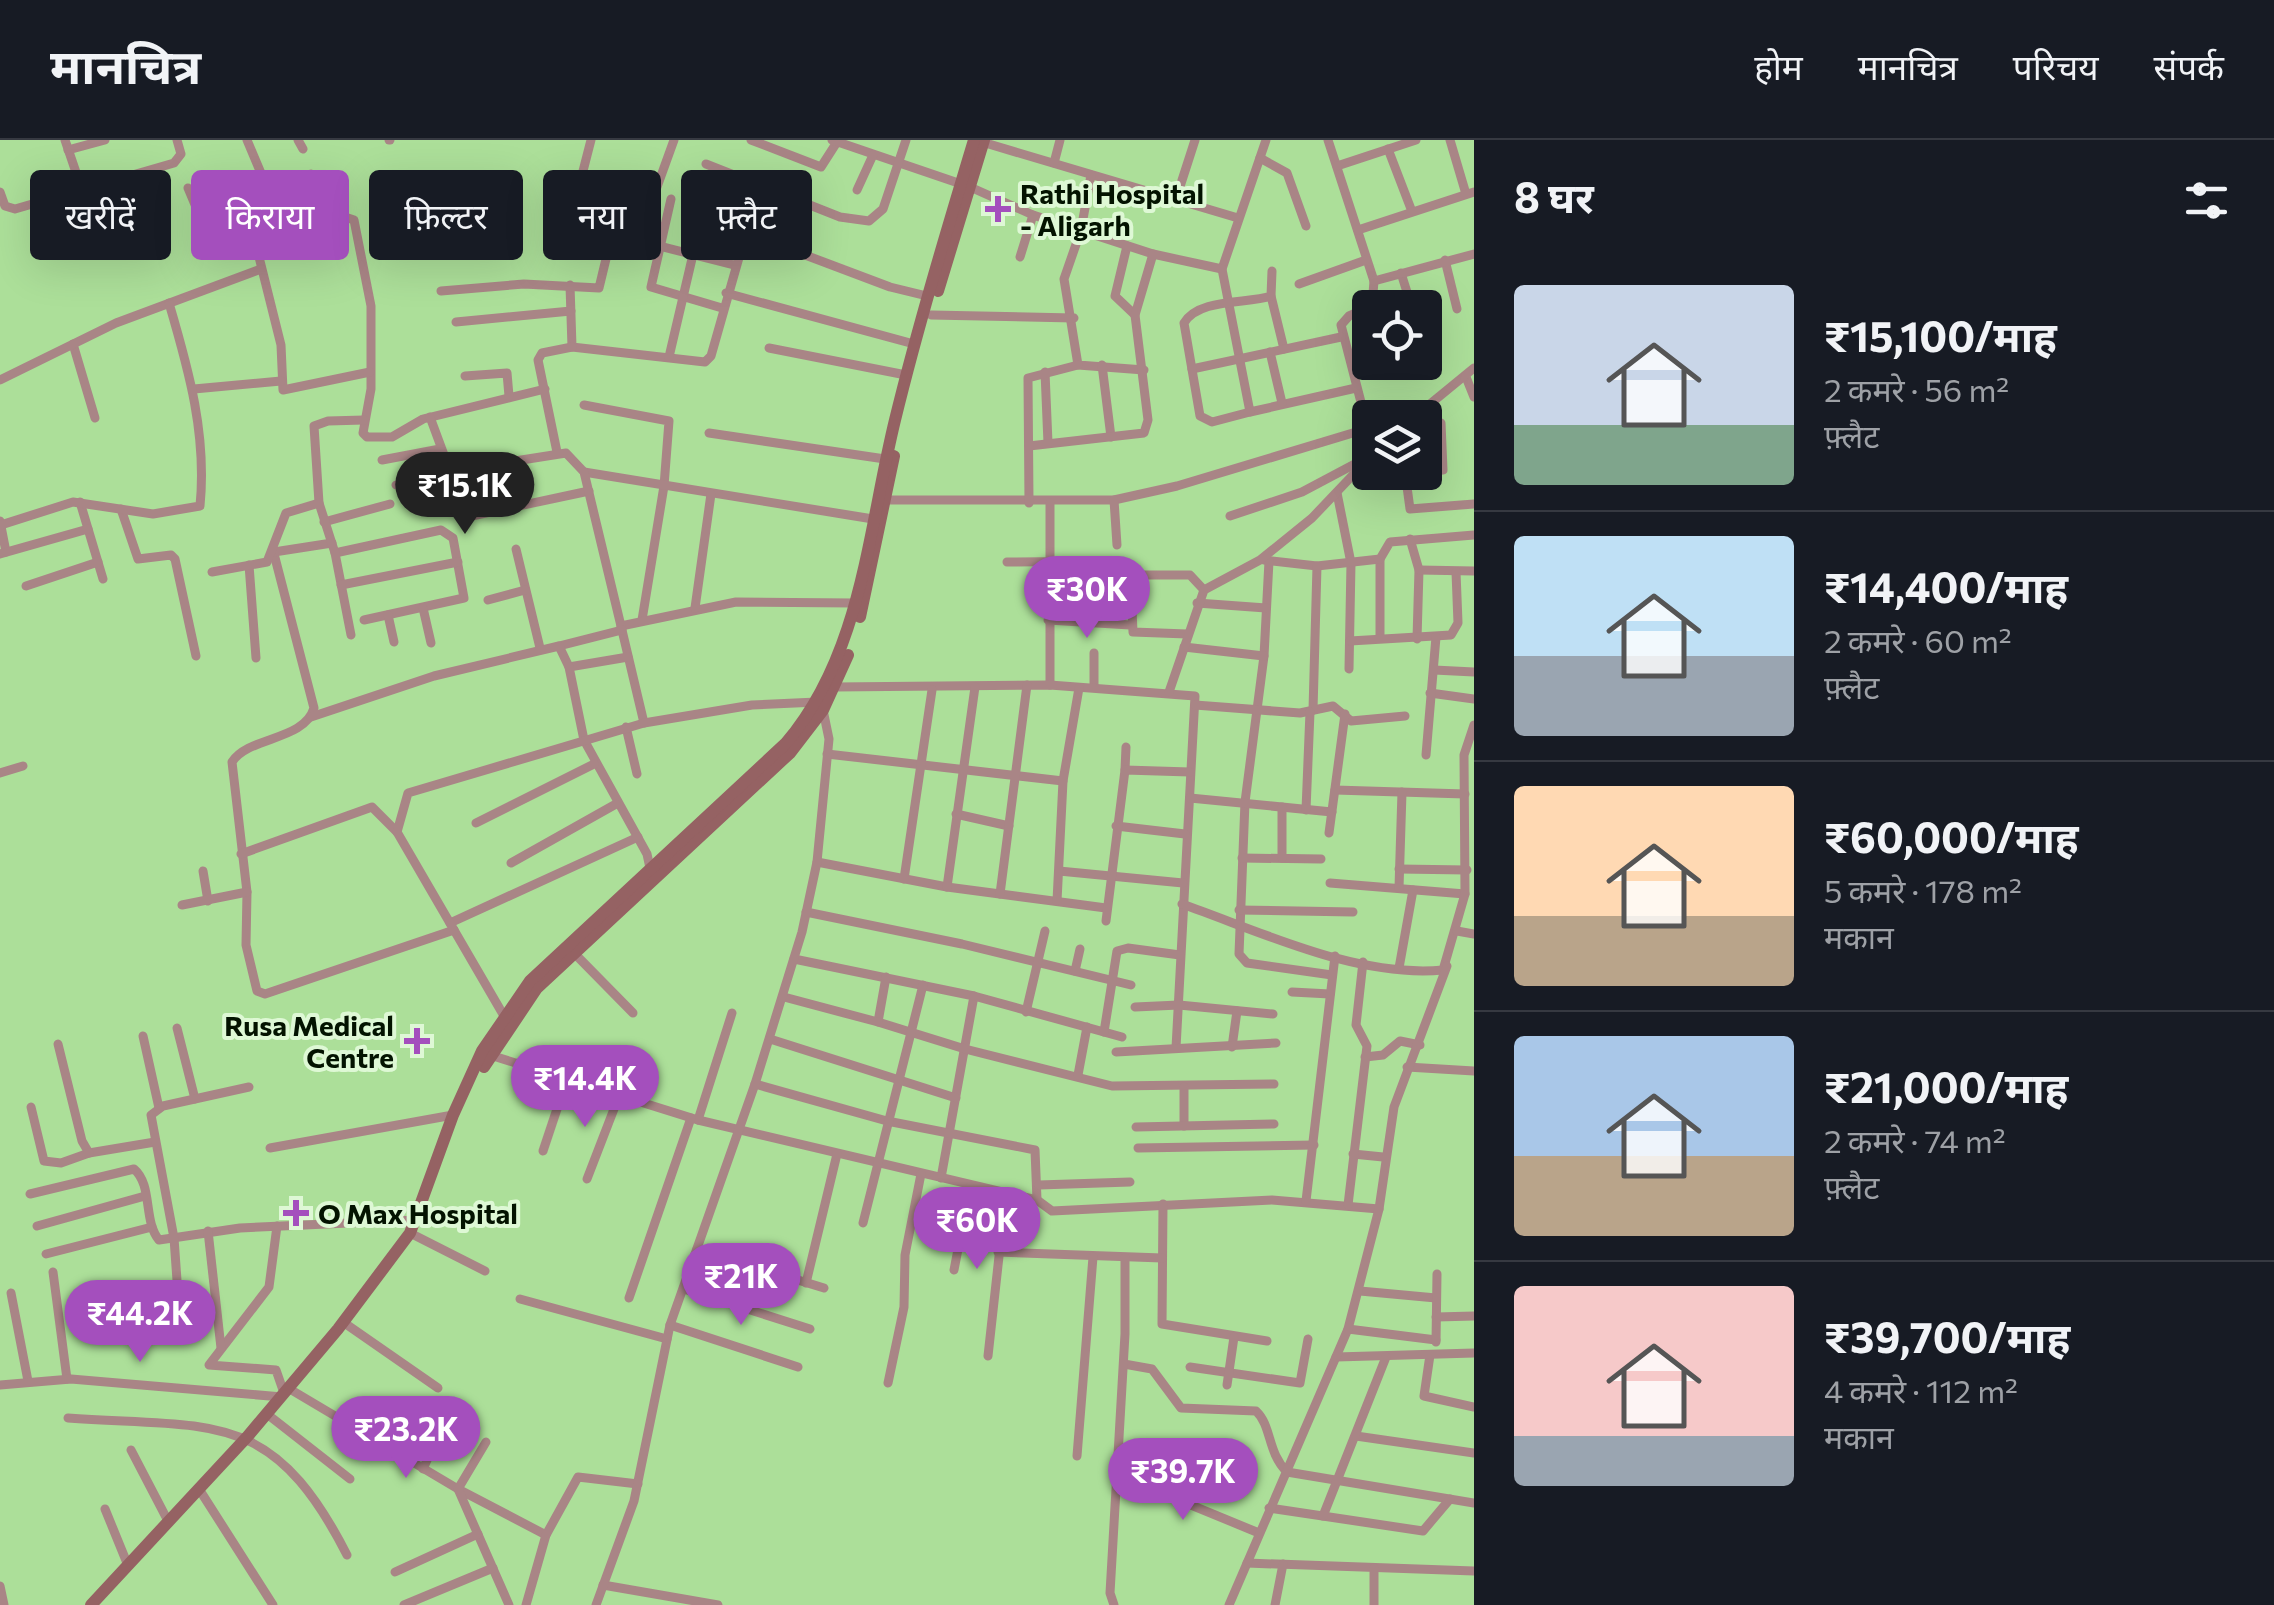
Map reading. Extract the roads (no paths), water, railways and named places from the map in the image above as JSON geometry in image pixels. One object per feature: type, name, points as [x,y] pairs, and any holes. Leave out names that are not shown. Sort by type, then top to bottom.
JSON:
[{"type":"street","points":[[76,170],[67,145],[105,140]]},
{"type":"street","points":[[146,170],[174,163],[181,154],[177,140]]},
{"type":"street","points":[[247,140],[260,170]]},
{"type":"street","points":[[583,170],[591,140]]},
{"type":"street","points":[[661,176],[674,140]]},
{"type":"street","points":[[751,140],[822,167],[834,141],[1127,246],[1222,269]]},
{"type":"street","points":[[812,208],[840,218],[869,221],[883,209],[906,140]]},
{"type":"street","points":[[1054,163],[1060,140]]},
{"type":"street","points":[[1174,202],[1195,140]]},
{"type":"street","points":[[1250,412],[1222,269],[1266,140]]},
{"type":"street","points":[[1328,140],[1374,281],[1376,300],[1343,320],[1341,336],[1359,400]]},
{"type":"street","points":[[1337,166],[1416,140]]},
{"type":"street","points":[[1358,230],[1470,193],[1450,140]]},
{"type":"street","points":[[425,1196],[490,1055],[537,988],[790,753],[820,706],[842,660],[914,344],[979,141],[1238,218]]},
{"type":"street","points":[[1388,149],[1411,210]]},
{"type":"street","points":[[857,190],[873,155]]},
{"type":"street","points":[[1260,158],[1288,173],[1306,226]]},
{"type":"street","points":[[706,164],[719,170]]},
{"type":"street","points":[[1078,366],[1074,318],[1064,279],[1081,230],[1091,175]]},
{"type":"street","points":[[91,1605],[267,1414],[343,1322],[413,1226],[453,1115],[504,1016],[530,981],[786,743],[835,688],[888,500],[965,185]]},
{"type":"street","points":[[188,188],[191,196]]},
{"type":"street","points":[[0,192],[12,209],[30,203]]},
{"type":"street","points":[[661,238],[671,200]]},
{"type":"street","points":[[1020,257],[1034,215]]},
{"type":"street","points":[[349,218],[354,220],[370,306],[370,372],[364,435],[381,438],[402,434],[430,418],[545,389]]},
{"type":"street","points":[[1127,246],[1117,270],[1114,296],[1134,314]]},
{"type":"street","points":[[1029,446],[1146,430],[1144,370],[1134,314],[1153,254]]},
{"type":"street","points":[[1374,281],[1474,254]]},
{"type":"street","points":[[812,258],[874,282],[927,296]]},
{"type":"street","points":[[259,260],[281,345],[283,390],[370,372]]},
{"type":"street","points":[[442,291],[601,287],[607,260]]},
{"type":"street","points":[[657,260],[652,287],[722,308]]},
{"type":"street","points":[[668,357],[689,260]]},
{"type":"street","points":[[720,260],[734,264]]},
{"type":"street","points":[[556,452],[540,355],[572,347],[708,360],[736,260]]},
{"type":"street","points":[[1299,284],[1366,260]]},
{"type":"street","points":[[1445,260],[1457,309]]},
{"type":"street","points":[[0,380],[169,303],[261,269]]},
{"type":"street","points":[[1272,271],[1271,296],[1284,349]]},
{"type":"street","points":[[1401,273],[1406,290]]},
{"type":"street","points":[[570,285],[572,347]]},
{"type":"street","points":[[726,293],[914,344]]},
{"type":"street","points":[[1271,296],[1230,302],[1187,316],[1192,369],[1205,422],[1356,388]]},
{"type":"street","points":[[88,528],[3,553],[0,523],[80,502],[153,514],[200,506],[202,436],[194,389],[169,303]]},
{"type":"street","points":[[456,322],[570,311]]},
{"type":"street","points":[[931,315],[1074,318]]},
{"type":"street","points":[[1192,369],[1341,336]]},
{"type":"street","points":[[73,344],[95,418]]},
{"type":"street","points":[[769,348],[906,375]]},
{"type":"street","points":[[1270,352],[1282,403]]},
{"type":"street","points":[[1102,365],[1111,436]]},
{"type":"street","points":[[1029,503],[1028,378],[1078,366],[1144,370]]},
{"type":"street","points":[[1436,400],[1474,368]]},
{"type":"street","points":[[1045,372],[1048,443]]},
{"type":"street","points":[[465,376],[507,373],[509,396]]},
{"type":"street","points":[[1466,377],[1474,397]]},
{"type":"street","points":[[194,389],[281,381]]},
{"type":"street","points":[[584,405],[668,418],[664,486],[642,620]]},
{"type":"street","points":[[430,418],[468,518],[589,491]]},
{"type":"street","points":[[350,635],[334,548],[319,502],[314,426],[328,421],[364,420]]},
{"type":"street","points":[[710,433],[885,459]]},
{"type":"street","points":[[888,500],[1114,500],[1352,437]]},
{"type":"street","points":[[1442,446],[1442,470]]},
{"type":"street","points":[[382,460],[440,449]]},
{"type":"street","points":[[396,485],[451,470],[566,453],[584,472],[644,723]]},
{"type":"street","points":[[1230,516],[1302,492],[1352,466]]},
{"type":"street","points":[[584,472],[872,519]]},
{"type":"street","points":[[1169,692],[1204,590],[1265,560],[1352,478]]},
{"type":"street","points":[[1407,490],[1410,508],[1474,504]]},
{"type":"street","points":[[695,608],[711,494]]},
{"type":"street","points":[[1338,494],[1351,563],[1349,669]]},
{"type":"street","points":[[1114,500],[1116,545]]},
{"type":"street","points":[[80,502],[103,579]]},
{"type":"street","points":[[212,572],[267,562],[286,513],[319,502]]},
{"type":"street","points":[[1050,503],[1050,685]]},
{"type":"street","points":[[324,522],[390,504]]},
{"type":"street","points":[[121,509],[138,559],[171,555],[175,559],[196,656]]},
{"type":"street","points":[[273,551],[334,548],[444,530],[453,538],[465,596],[364,620]]},
{"type":"street","points":[[1380,638],[1380,559],[1385,544],[1474,535]]},
{"type":"street","points":[[1410,539],[1420,570],[1417,639]]},
{"type":"street","points":[[516,549],[540,648]]},
{"type":"street","points":[[273,551],[303,656],[314,708],[311,717]]},
{"type":"street","points":[[1265,560],[1317,566],[1380,559]]},
{"type":"street","points":[[1265,560],[1264,656],[1245,802],[1238,954],[1244,962],[1332,975]]},
{"type":"street","points":[[26,586],[98,562]]},
{"type":"street","points":[[341,585],[458,562]]},
{"type":"street","points":[[1007,562],[1119,562]]},
{"type":"street","points":[[249,566],[256,658]]},
{"type":"street","points":[[1306,810],[1317,566]]},
{"type":"street","points":[[1420,570],[1474,572]]},
{"type":"street","points":[[1350,642],[1451,635],[1457,628],[1456,572]]},
{"type":"street","points":[[1187,634],[1136,633],[1130,626],[1131,587],[1141,576],[1194,576],[1204,590]]},
{"type":"street","points":[[488,600],[524,590]]},
{"type":"street","points":[[638,837],[452,926],[260,994],[246,945],[246,892],[233,759],[311,717],[434,676],[559,646],[642,620],[756,600],[854,603]]},
{"type":"street","points":[[1197,603],[1266,608]]},
{"type":"street","points":[[423,608],[431,643]]},
{"type":"street","points":[[388,615],[394,642]]},
{"type":"street","points":[[1048,620],[1130,626]]},
{"type":"street","points":[[1426,755],[1436,637]]},
{"type":"street","points":[[559,646],[568,667],[584,740],[616,804],[638,837],[650,868]]},
{"type":"street","points":[[1184,647],[1264,656]]},
{"type":"street","points":[[1094,653],[1094,687]]},
{"type":"street","points":[[568,667],[628,657]]},
{"type":"street","points":[[1434,670],[1474,672]]},
{"type":"street","points":[[1000,894],[1027,685]]},
{"type":"street","points":[[835,688],[932,690],[1050,685],[1194,694],[1176,1048]]},
{"type":"street","points":[[947,887],[975,688]]},
{"type":"street","points":[[1057,902],[1063,782],[1080,688]]},
{"type":"street","points":[[904,879],[932,690]]},
{"type":"street","points":[[1430,694],[1474,699]]},
{"type":"street","points":[[396,832],[410,792],[626,727],[752,705],[820,706]]},
{"type":"street","points":[[1196,705],[1258,712],[1311,711],[1334,706],[1351,721],[1405,716]]},
{"type":"street","points":[[596,1605],[638,1484],[670,1326],[784,997],[806,912],[817,862],[827,754],[820,706]]},
{"type":"street","points":[[1329,833],[1345,714]]},
{"type":"street","points":[[1229,1605],[1336,1358],[1360,1291],[1379,1209],[1383,1157],[1407,1067],[1420,1045],[1447,966],[1465,894],[1465,794],[1474,725]]},
{"type":"street","points":[[626,727],[638,774]]},
{"type":"street","points":[[1106,920],[1126,746]]},
{"type":"street","points":[[827,754],[1063,782]]},
{"type":"street","points":[[476,823],[594,764]]},
{"type":"street","points":[[0,774],[23,766]]},
{"type":"street","points":[[1125,770],[1190,772]]},
{"type":"street","points":[[1335,790],[1465,794]]},
{"type":"street","points":[[1398,888],[1402,792]]},
{"type":"street","points":[[1190,798],[1332,812]]},
{"type":"street","points":[[510,863],[616,804]]},
{"type":"street","points":[[241,854],[372,807],[396,832],[504,1016]]},
{"type":"street","points":[[1282,807],[1282,858]]},
{"type":"street","points":[[956,814],[1008,826]]},
{"type":"street","points":[[1116,826],[1185,834]]},
{"type":"street","points":[[1242,858],[1321,859]]},
{"type":"street","points":[[817,862],[947,887],[1106,908]]},
{"type":"street","points":[[1399,869],[1466,870]]},
{"type":"street","points":[[203,871],[208,900]]},
{"type":"street","points":[[1058,871],[1183,883]]},
{"type":"street","points":[[1330,883],[1465,894]]},
{"type":"street","points":[[1399,968],[1413,890]]},
{"type":"street","points":[[182,906],[246,892]]},
{"type":"street","points":[[1182,904],[1335,956],[1399,968],[1440,971],[1447,966]]},
{"type":"street","points":[[1239,910],[1354,912]]},
{"type":"street","points":[[806,912],[1131,985]]},
{"type":"street","points":[[1026,1012],[1041,962],[1045,930]]},
{"type":"street","points":[[1457,931],[1474,934]]},
{"type":"street","points":[[1104,1032],[1120,949],[1180,954]]},
{"type":"street","points":[[1075,971],[1080,950]]},
{"type":"street","points":[[574,953],[633,1012]]},
{"type":"street","points":[[1306,1202],[1335,956]]},
{"type":"street","points":[[794,960],[974,996],[1122,1036]]},
{"type":"street","points":[[1348,1205],[1366,1043],[1356,1025],[1362,962]]},
{"type":"street","points":[[878,1022],[886,976]]},
{"type":"street","points":[[863,1223],[923,985]]},
{"type":"street","points":[[1292,992],[1330,994]]},
{"type":"street","points":[[941,1178],[974,996]]},
{"type":"street","points":[[784,997],[964,1050],[1112,1086],[1274,1084]]},
{"type":"street","points":[[1135,1007],[1179,1005],[1272,1014]]},
{"type":"street","points":[[1232,1047],[1236,1011]]},
{"type":"street","points":[[630,1298],[732,1013]]},
{"type":"street","points":[[1078,1075],[1087,1027]]},
{"type":"street","points":[[177,1028],[195,1099]]},
{"type":"street","points":[[143,1036],[159,1108]]},
{"type":"street","points":[[770,1038],[956,1098]]},
{"type":"street","points":[[1365,1057],[1383,1054],[1400,1041],[1420,1045]]},
{"type":"street","points":[[1116,1052],[1276,1043]]},
{"type":"street","points":[[58,1044],[82,1142],[89,1152]]},
{"type":"street","points":[[490,1055],[694,1119],[1037,1200],[1052,1211],[1164,1204],[1306,1202],[1379,1209]]},
{"type":"street","points":[[1407,1067],[1474,1071]]},
{"type":"street","points":[[543,1151],[567,1079]]},
{"type":"street","points":[[755,1084],[887,1121],[1035,1150],[1037,1200]]},
{"type":"street","points":[[181,1337],[174,1238],[151,1115],[159,1108],[249,1087]]},
{"type":"street","points":[[1184,1088],[1184,1126]]},
{"type":"street","points":[[587,1179],[620,1096]]},
{"type":"street","points":[[32,1107],[44,1161],[60,1163],[89,1152],[155,1142]]},
{"type":"street","points":[[270,1148],[453,1115]]},
{"type":"street","points":[[1136,1127],[1274,1124]]},
{"type":"street","points":[[1138,1148],[1314,1144]]},
{"type":"street","points":[[806,1283],[837,1154]]},
{"type":"street","points":[[1353,1154],[1383,1157]]},
{"type":"street","points":[[30,1194],[130,1168],[141,1175],[157,1239],[276,1226],[413,1226],[484,1271]]},
{"type":"street","points":[[888,1383],[904,1307],[905,1255],[921,1174]]},
{"type":"street","points":[[1039,1185],[1130,1182]]},
{"type":"street","points":[[954,1270],[970,1187]]},
{"type":"street","points":[[988,1356],[1006,1193]]},
{"type":"street","points":[[36,1226],[145,1196]]},
{"type":"street","points":[[1164,1204],[1164,1326],[1267,1340]]},
{"type":"street","points":[[276,1226],[269,1288],[210,1367],[276,1370],[284,1393]]},
{"type":"street","points":[[46,1254],[152,1227]]},
{"type":"street","points":[[208,1232],[221,1349]]},
{"type":"street","points":[[697,1249],[824,1288]]},
{"type":"street","points":[[998,1252],[1162,1258]]},
{"type":"street","points":[[1077,1456],[1093,1257]]},
{"type":"street","points":[[1114,1605],[1110,1593],[1124,1364],[1124,1258]]},
{"type":"street","points":[[53,1272],[67,1379]]},
{"type":"street","points":[[1437,1274],[1436,1340],[1424,1396],[1474,1407]]},
{"type":"street","points":[[684,1290],[810,1328]]},
{"type":"street","points":[[1360,1291],[1436,1298]]},
{"type":"street","points":[[11,1293],[28,1381]]},
{"type":"street","points":[[520,1299],[667,1340]]},
{"type":"street","points":[[1436,1317],[1474,1316]]},
{"type":"street","points":[[343,1322],[438,1388]]},
{"type":"street","points":[[670,1326],[798,1368]]},
{"type":"street","points":[[1348,1329],[1436,1340]]},
{"type":"street","points":[[1227,1385],[1234,1337]]},
{"type":"street","points":[[1190,1367],[1300,1383],[1308,1339]]},
{"type":"street","points":[[1336,1358],[1474,1353]]},
{"type":"street","points":[[1323,1516],[1386,1356]]},
{"type":"street","points":[[1124,1364],[1152,1370],[1177,1406],[1260,1414],[1270,1450],[1286,1472],[1474,1503]]},
{"type":"street","points":[[0,1385],[67,1379],[284,1393],[546,1535]]},
{"type":"street","points":[[267,1414],[350,1479]]},
{"type":"street","points":[[68,1418],[220,1429],[247,1437],[294,1474],[327,1517],[347,1555]]},
{"type":"street","points":[[424,1469],[442,1427]]},
{"type":"street","points":[[1356,1436],[1474,1454]]},
{"type":"street","points":[[458,1489],[486,1442]]},
{"type":"street","points":[[131,1450],[168,1521]]},
{"type":"street","points":[[458,1489],[512,1605],[527,1602],[546,1535],[580,1476],[638,1484]]},
{"type":"street","points":[[1118,1481],[1169,1496],[1259,1533]]},
{"type":"street","points":[[200,1489],[273,1605]]},
{"type":"street","points":[[1269,1508],[1423,1531],[1450,1498]]},
{"type":"street","points":[[105,1509],[127,1563]]},
{"type":"street","points":[[395,1572],[478,1534]]},
{"type":"street","points":[[1247,1563],[1474,1571]]},
{"type":"street","points":[[1275,1605],[1284,1564]]},
{"type":"street","points":[[404,1605],[493,1568]]},
{"type":"street","points":[[1374,1568],[1374,1605]]},
{"type":"street","points":[[603,1585],[652,1599],[718,1605]]},
{"type":"street","points":[[0,1586],[4,1605]]},
{"type":"place","name":"Rathi Hospital - Aligarh","points":[[998,209]]},
{"type":"place","name":"Rusa Medical Centre","points":[[417,1041]]},
{"type":"place","name":"O Max Hospital","points":[[296,1213]]}]
